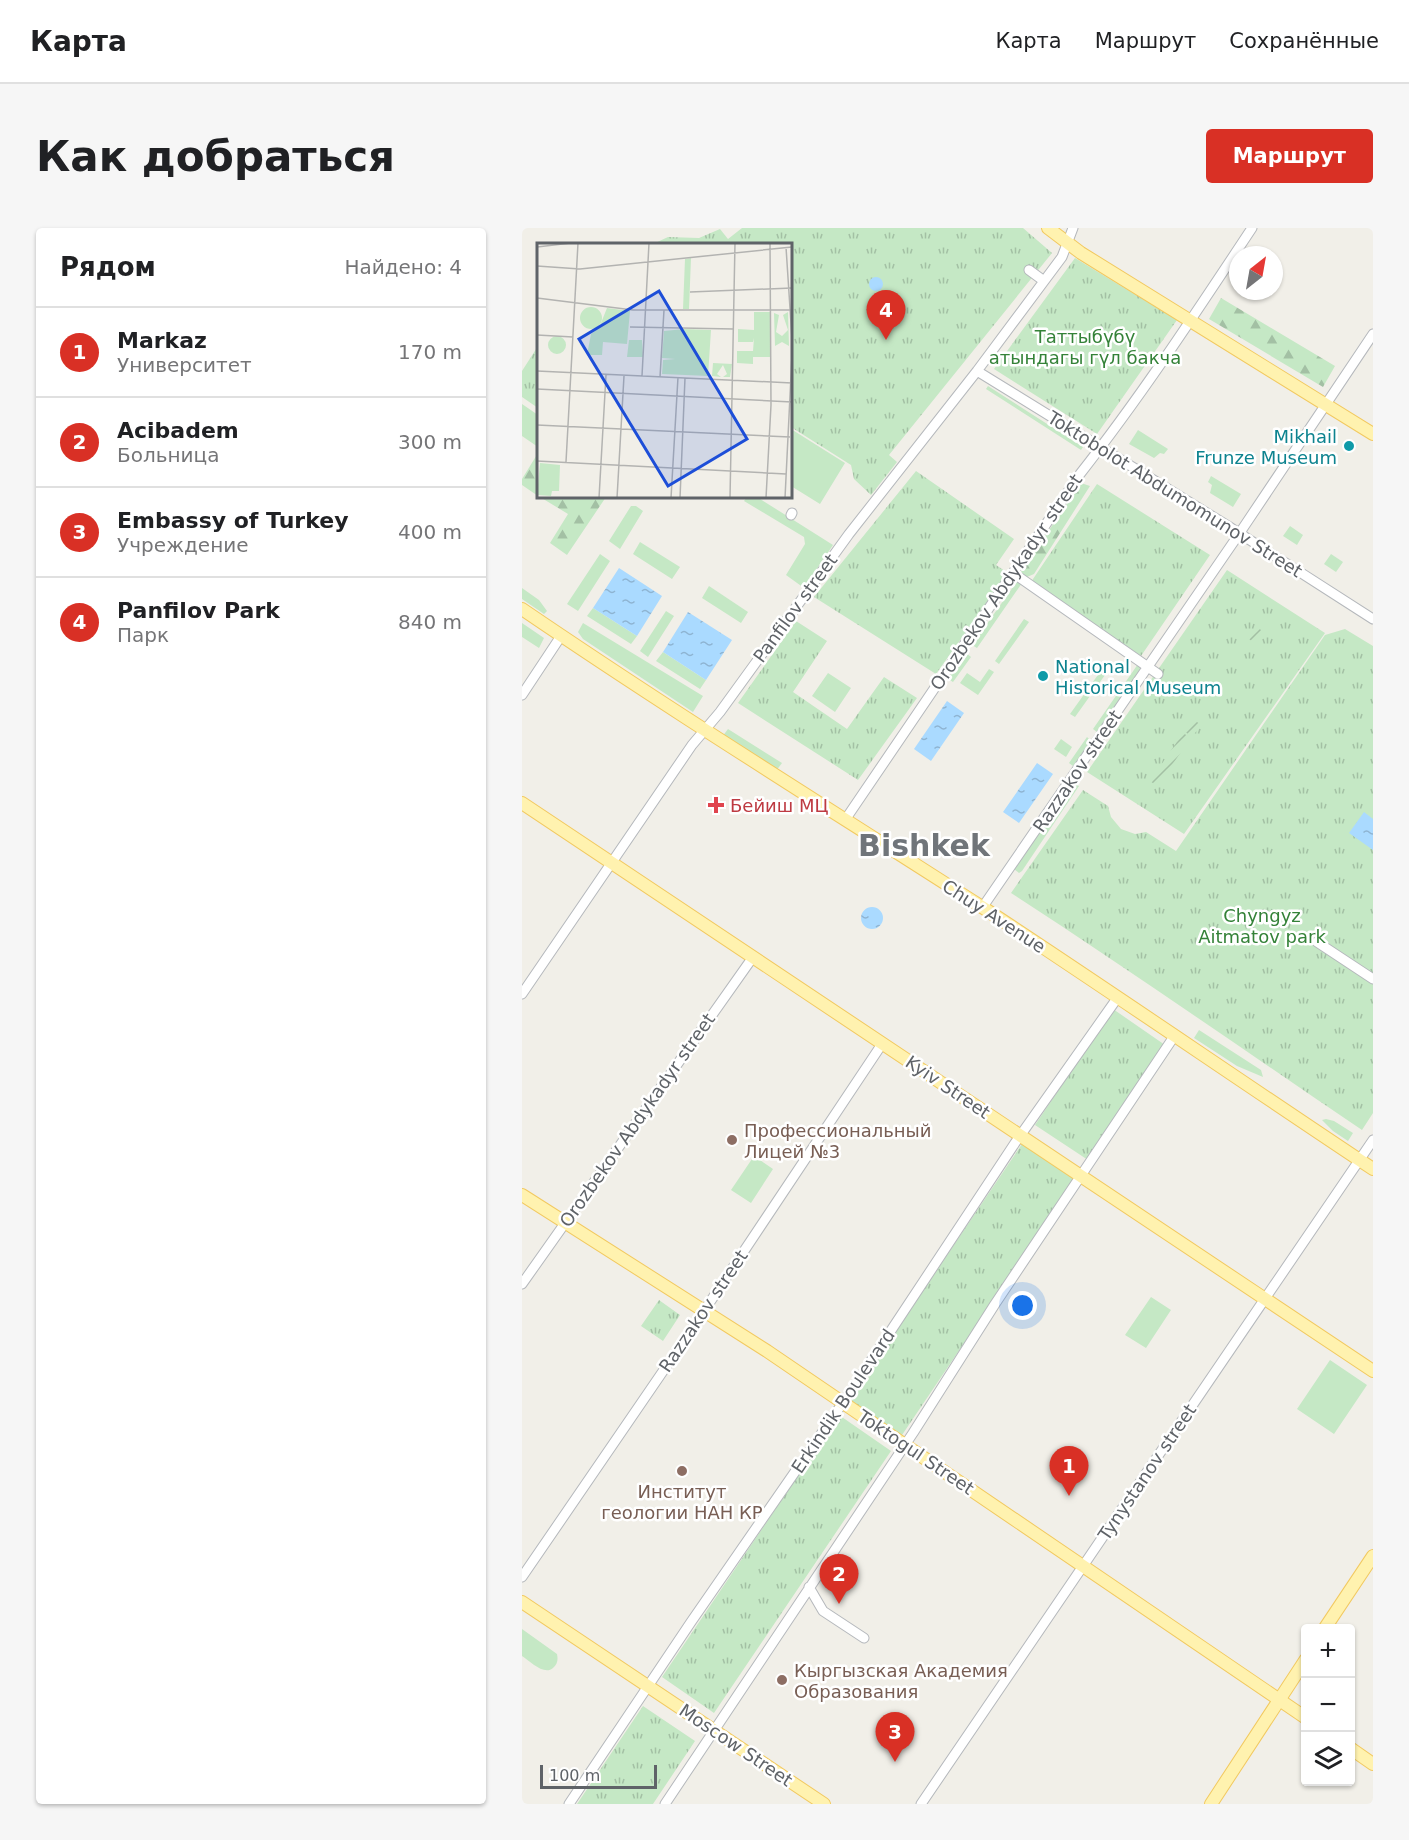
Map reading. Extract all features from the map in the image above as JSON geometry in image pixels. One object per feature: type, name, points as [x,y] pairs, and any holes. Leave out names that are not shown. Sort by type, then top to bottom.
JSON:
[{"type":"main road","points":[[1048,228],[1190,321],[1373,434]]},
{"type":"main road","name":"Chuy Avenue","points":[[522,609],[703,730],[1118,997],[1373,1169]]},
{"type":"main road","name":"Kyiv Street","points":[[522,803],[1373,1371]]},
{"type":"main road","name":"Toktogul Street","points":[[522,1195],[704,1310],[843,1402],[1301,1715]]},
{"type":"main road","points":[[1328,1624],[1373,1556]]},
{"type":"main road","name":"Moscow Street","points":[[522,1602],[824,1804]]},
{"type":"main road","points":[[1211,1804],[1301,1665]]},
{"type":"main road","points":[[1355,1752],[1373,1764]]},
{"type":"street","name":"Panfilov street","points":[[522,994],[703,730],[722,708],[849,534],[977,371],[1062,257],[1073,228]]},
{"type":"street","name":"Orozbekov Abdykadyr street","points":[[845,820],[1080,474],[1101,448],[1190,321],[1252,228]]},
{"type":"street","points":[[1029,270],[1044,281]]},
{"type":"street","name":"Razzakov street","points":[[982,908],[1148,668],[1373,334]]},
{"type":"street","name":"Toktobolot Abdumomunov Street","points":[[977,371],[1373,619]]},
{"type":"street","points":[[1013,573],[1158,674]]},
{"type":"street","points":[[522,695],[561,636]]},
{"type":"street","points":[[1317,942],[1373,979]]},
{"type":"street","name":"Orozbekov Abdykadyr street","points":[[522,1284],[753,957]]},
{"type":"street","name":"Erkindik Boulevard","points":[[569,1804],[843,1402],[1020,1136],[1118,997]]},
{"type":"street","points":[[665,1804],[1175,1035]]},
{"type":"street","name":"Razzakov street","points":[[522,1577],[882,1044]]},
{"type":"street","name":"Tynystanov street","points":[[921,1804],[1373,1140]]},
{"type":"street","points":[[809,1587],[824,1611],[864,1638]]},
{"type":"green space","points":[[742,228],[1023,228],[1052,253],[889,455],[897,462],[871,495],[854,479],[851,465],[792,428],[792,243],[655,243],[668,237],[699,238],[720,229],[728,239]]},
{"type":"green space","name":"Таттыбүбү атындагы гүл бакча","points":[[1075,258],[1177,320],[1097,434],[994,369]]},
{"type":"green space","points":[[1221,298],[1335,366],[1323,387],[1209,319]]},
{"type":"green space","points":[[537,348],[537,407],[522,397],[522,371]]},
{"type":"green space","points":[[988,386],[1083,447],[1081,450],[986,389]]},
{"type":"green space","points":[[522,404],[537,414],[537,446],[522,436]]},
{"type":"green space","points":[[792,430],[845,463],[820,504],[792,487]]},
{"type":"green space","points":[[1138,430],[1168,449],[1164,454],[1160,453],[1154,458],[1129,444]]},
{"type":"green space","points":[[537,455],[537,495],[522,485],[522,479]]},
{"type":"green space","points":[[916,471],[1014,539],[996,565],[1008,573],[936,674],[814,597]]},
{"type":"green space","points":[[1211,476],[1241,494],[1233,507],[1210,493],[1212,485],[1208,482]]},
{"type":"green space","points":[[1081,483],[1090,486],[1034,574],[1027,577],[1020,573]]},
{"type":"green space","points":[[1097,484],[1210,555],[1141,656],[1031,582]]},
{"type":"green space","points":[[542,498],[605,498],[567,555],[550,543],[568,514]]},
{"type":"green space","points":[[746,498],[759,498],[833,545],[804,588],[786,575],[805,544],[804,537],[744,501]]},
{"type":"green space","points":[[631,506],[636,506],[643,511],[620,549],[609,541]]},
{"type":"green space","points":[[1290,526],[1303,535],[1297,545],[1283,536]]},
{"type":"green space","points":[[640,542],[680,567],[672,579],[633,554]]},
{"type":"green space","points":[[600,554],[610,561],[578,611],[567,604]]},
{"type":"green space","points":[[1331,554],[1343,562],[1336,572],[1324,564]]},
{"type":"green space","points":[[1227,570],[1325,633],[1184,834],[1087,772]]},
{"type":"green space","points":[[1018,580],[1022,583],[977,648],[972,645]]},
{"type":"green space","points":[[709,586],[748,612],[741,623],[702,598]]},
{"type":"green space","points":[[522,588],[539,600],[547,611],[544,614],[522,599]]},
{"type":"green space","points":[[593,608],[637,636],[631,644],[587,616]]},
{"type":"green space","points":[[666,611],[674,616],[648,657],[640,651]]},
{"type":"green space","points":[[1024,619],[1029,622],[999,664],[995,661]]},
{"type":"green space","points":[[796,621],[827,641],[793,692],[847,729],[884,677],[917,698],[858,780],[738,703]]},
{"type":"green space","points":[[522,623],[544,638],[539,648],[522,637]]},
{"type":"green space","points":[[583,623],[703,696],[693,712],[583,639],[578,632]]},
{"type":"green space","points":[[1257,627],[1265,633],[1257,645],[1249,639]]},
{"type":"green space","name":"Chyngyz Aitmatov park","points":[[1345,629],[1373,646],[1373,1113],[1362,1130],[1011,893],[1083,790],[1108,806],[1111,817],[1121,829],[1135,834],[1146,832],[1176,851],[1325,635]]},
{"type":"green space","points":[[663,652],[706,680],[700,689],[656,661]]},
{"type":"green space","points":[[966,653],[971,657],[953,682],[948,679]]},
{"type":"green space","points":[[1138,664],[1142,667],[1097,732],[1093,729]]},
{"type":"green space","points":[[989,669],[994,672],[978,695],[960,683],[967,673],[980,682]]},
{"type":"green space","points":[[1100,672],[1105,675],[1075,717],[1070,714]]},
{"type":"green space","points":[[828,673],[851,688],[835,712],[812,696]]},
{"type":"green space","points":[[1193,719],[1201,725],[1192,737],[1184,731]]},
{"type":"green space","points":[[728,729],[782,763],[776,771],[722,737]]},
{"type":"green space","points":[[1183,733],[1191,738],[1157,786],[1150,781]]},
{"type":"green space","points":[[1087,737],[1091,741],[1073,766],[1069,763]]},
{"type":"green space","points":[[1061,739],[1072,747],[1066,757],[1054,749]]},
{"type":"green space","points":[[1072,783],[1079,786],[1019,873],[1014,869]]},
{"type":"green space","points":[[1113,1009],[1165,1045],[1088,1160],[1035,1125]]},
{"type":"green space","points":[[1199,1030],[1261,1070],[1263,1077],[1237,1066],[1194,1038]]},
{"type":"green space","points":[[1322,1120],[1334,1121],[1353,1133],[1348,1141]]},
{"type":"green space","points":[[1024,1141],[1077,1176],[902,1435],[849,1400]]},
{"type":"green space","points":[[754,1156],[773,1169],[751,1203],[731,1190]]},
{"type":"green space","points":[[1151,1297],[1171,1310],[1146,1348],[1125,1335]]},
{"type":"green space","points":[[659,1300],[680,1315],[663,1341],[641,1326]]},
{"type":"green space","points":[[1330,1360],[1367,1385],[1334,1434],[1297,1409]]},
{"type":"green space","points":[[839,1415],[891,1451],[714,1713],[662,1677]]},
{"type":"green space","points":[[522,1629],[557,1654],[556,1665],[553,1668],[541,1669],[522,1656]]},
{"type":"green space","points":[[643,1706],[695,1741],[653,1804],[577,1804]]},
{"type":"water","points":[[876,277],[881,279],[883,284],[881,289],[876,291],[871,289],[869,284],[871,279]]},
{"type":"water","points":[[619,568],[662,596],[637,636],[593,608]]},
{"type":"water","points":[[688,612],[732,640],[706,680],[663,652]]},
{"type":"water","points":[[947,701],[964,713],[931,761],[914,749]]},
{"type":"water","points":[[1037,763],[1053,774],[1019,823],[1003,812]]},
{"type":"water","points":[[1364,812],[1373,819],[1373,850],[1349,833]]},
{"type":"water","points":[[872,907],[880,910],[883,918],[880,926],[872,929],[864,926],[861,918],[864,910]]},
{"type":"place","name":"Panfilov Park","points":[[886,340]]},
{"type":"place","name":"Mikhail Frunze Museum","points":[[1349,446]]},
{"type":"place","name":"National Historical Museum","points":[[1043,676]]},
{"type":"place","name":"Бейиш МЦ","points":[[716,805]]},
{"type":"place","name":"Профессиональный Лицей №3","points":[[732,1140]]},
{"type":"place","name":"Институт геологии НАН КР","points":[[682,1471]]},
{"type":"place","name":"Markaz","points":[[1069,1496]]},
{"type":"place","name":"Acibadem","points":[[839,1604]]},
{"type":"place","name":"Кыргызская Академия Образования","points":[[782,1680]]},
{"type":"place","name":"Embassy of Turkey","points":[[895,1762]]},
{"type":"district","name":"Bishkek","points":[[924,845]]}]
